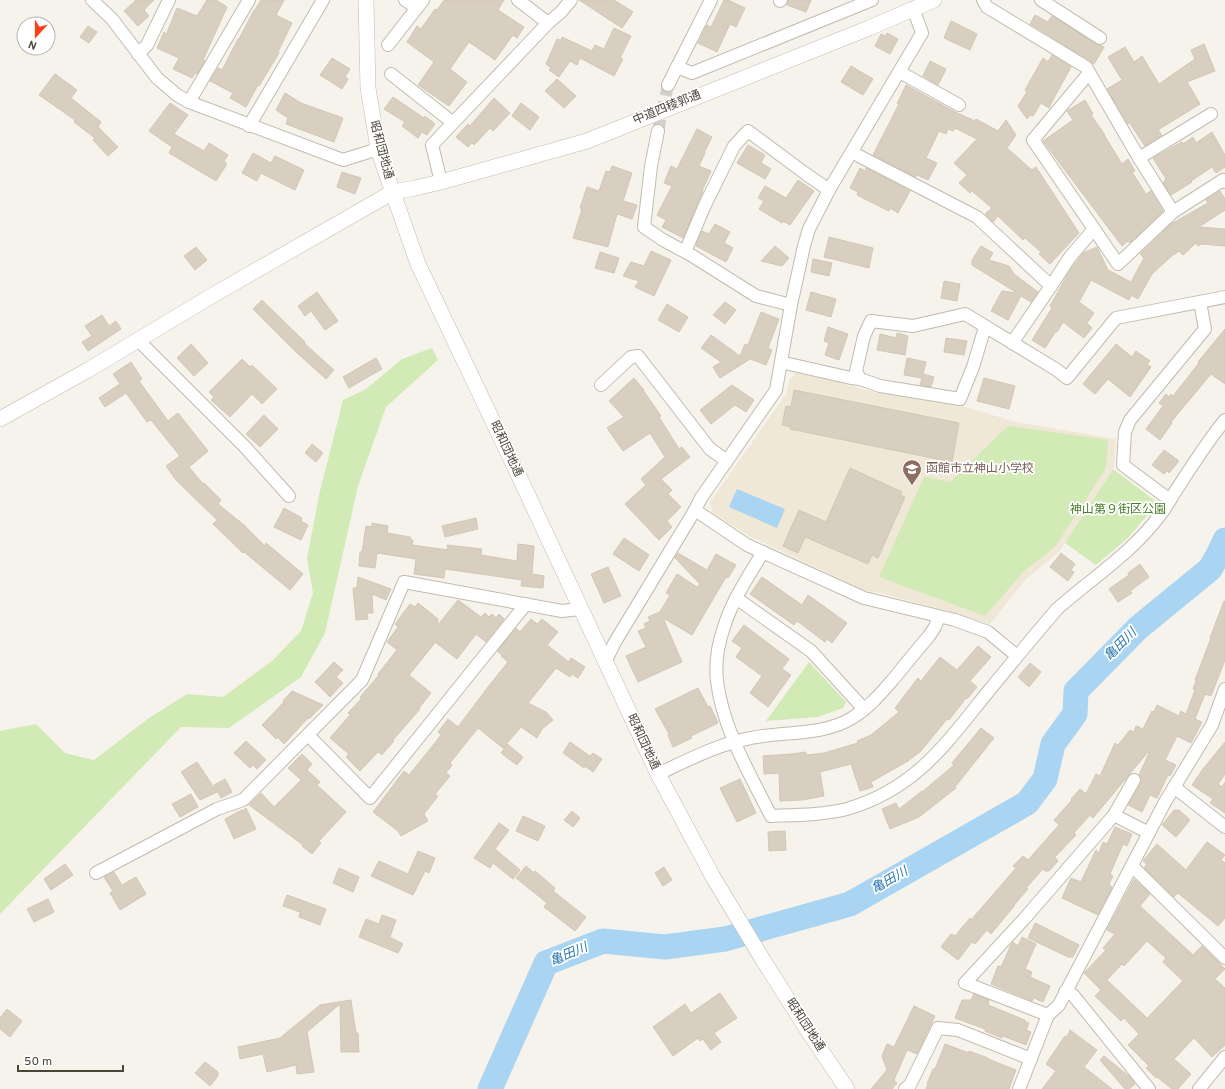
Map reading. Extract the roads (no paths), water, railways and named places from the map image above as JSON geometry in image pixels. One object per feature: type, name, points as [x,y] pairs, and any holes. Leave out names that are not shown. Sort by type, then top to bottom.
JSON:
[{"type":"street","points":[[92,0],[112,20],[156,78],[177,95],[189,102],[249,126],[343,160],[378,149]]},
{"type":"street","points":[[138,54],[148,45],[169,0]]},
{"type":"street","points":[[189,102],[249,0]]},
{"type":"street","points":[[249,126],[323,0]]},
{"type":"street","name":"昭和団地通","points":[[366,0],[368,88],[378,149],[418,264],[658,774],[712,877],[808,1031],[847,1089]]},
{"type":"street","points":[[388,45],[420,4],[405,0]]},
{"type":"street","points":[[518,0],[548,23]]},
{"type":"street","points":[[441,182],[432,145],[452,122],[548,23],[561,12],[571,0]]},
{"type":"street","points":[[668,85],[710,0]]},
{"type":"street","points":[[677,67],[692,73],[872,0]]},
{"type":"street","name":"中道四稜郭通","points":[[0,419],[88,370],[208,298],[393,192],[441,182],[587,141],[869,28],[934,0]]},
{"type":"street","points":[[983,0],[987,7],[1086,67],[1139,158],[1173,212]]},
{"type":"street","points":[[1041,0],[1100,38]]},
{"type":"street","points":[[604,662],[696,510],[701,498],[776,390],[791,305],[809,229],[829,190],[922,33],[913,8]]},
{"type":"street","points":[[1089,73],[1033,140],[1118,264],[1173,212],[1224,180],[1225,182]]},
{"type":"street","points":[[391,74],[452,122]]},
{"type":"street","points":[[905,76],[959,105]]},
{"type":"street","points":[[1139,158],[1211,114]]},
{"type":"street","points":[[658,131],[644,227],[756,296],[791,305]]},
{"type":"street","points":[[688,244],[704,207],[734,146],[748,131],[829,190]]},
{"type":"street","points":[[859,156],[977,218],[1051,286]]},
{"type":"street","points":[[1012,343],[1070,257],[1094,229]]},
{"type":"street","points":[[860,379],[856,371],[864,336],[871,321],[913,326],[965,314],[1057,370],[1067,378],[1116,318],[1225,297]]},
{"type":"street","points":[[1170,500],[1122,465],[1125,432],[1130,420],[1205,329],[1200,302]]},
{"type":"street","points":[[789,364],[860,379],[880,386],[960,399],[973,367],[985,327]]},
{"type":"street","points":[[138,340],[245,447],[289,496]]},
{"type":"street","points":[[601,385],[631,357],[638,356],[710,449],[727,461]]},
{"type":"street","points":[[763,552],[736,598],[724,626],[717,663],[717,680],[721,702],[735,742],[771,816],[831,812],[847,809],[876,798],[904,783],[934,757],[1057,609],[1077,591],[1129,550],[1161,515],[1212,436],[1225,420]]},
{"type":"street","points":[[696,510],[747,545],[864,598],[955,620],[988,632],[1017,656]]},
{"type":"street","points":[[96,873],[217,809],[243,800],[362,680],[404,582],[562,611],[580,609]]},
{"type":"street","points":[[736,598],[811,651],[864,709]]},
{"type":"street","points":[[308,735],[370,798],[526,604]]},
{"type":"street","points":[[658,774],[715,748],[735,742],[751,738],[818,730],[835,726],[851,719],[875,700],[929,636],[935,627],[939,616]]},
{"type":"street","points":[[1019,1089],[1048,1015],[1059,1005],[1165,802],[1212,725],[1225,689]]},
{"type":"street","points":[[1048,1015],[964,983],[1025,918],[1114,815],[1134,780]]},
{"type":"street","points":[[1174,787],[1225,827]]},
{"type":"street","points":[[1114,815],[1149,833]]},
{"type":"street","points":[[1132,866],[1225,958]]},
{"type":"street","points":[[1065,992],[1073,995],[1149,1089]]},
{"type":"street","points":[[905,1089],[910,1085],[938,1028],[958,1030],[1031,1059]]},
{"type":"street","points":[[1200,1089],[1225,1057]]},
{"type":"water","points":[[737,489],[785,509],[777,528],[729,507]]},
{"type":"waterway","name":"亀田川","points":[[490,1089],[546,963],[603,941],[665,947],[725,939],[850,904],[1027,803],[1045,779],[1053,744],[1075,714],[1076,691],[1138,628],[1210,569],[1225,540]]},
{"type":"tunnel","points":[[658,131],[668,85]]},
{"type":"place","name":"函館市立神山小学校","points":[[912,486]]},
{"type":"park label","name":"神山第９街区公園","points":[[1118,510]]}]
